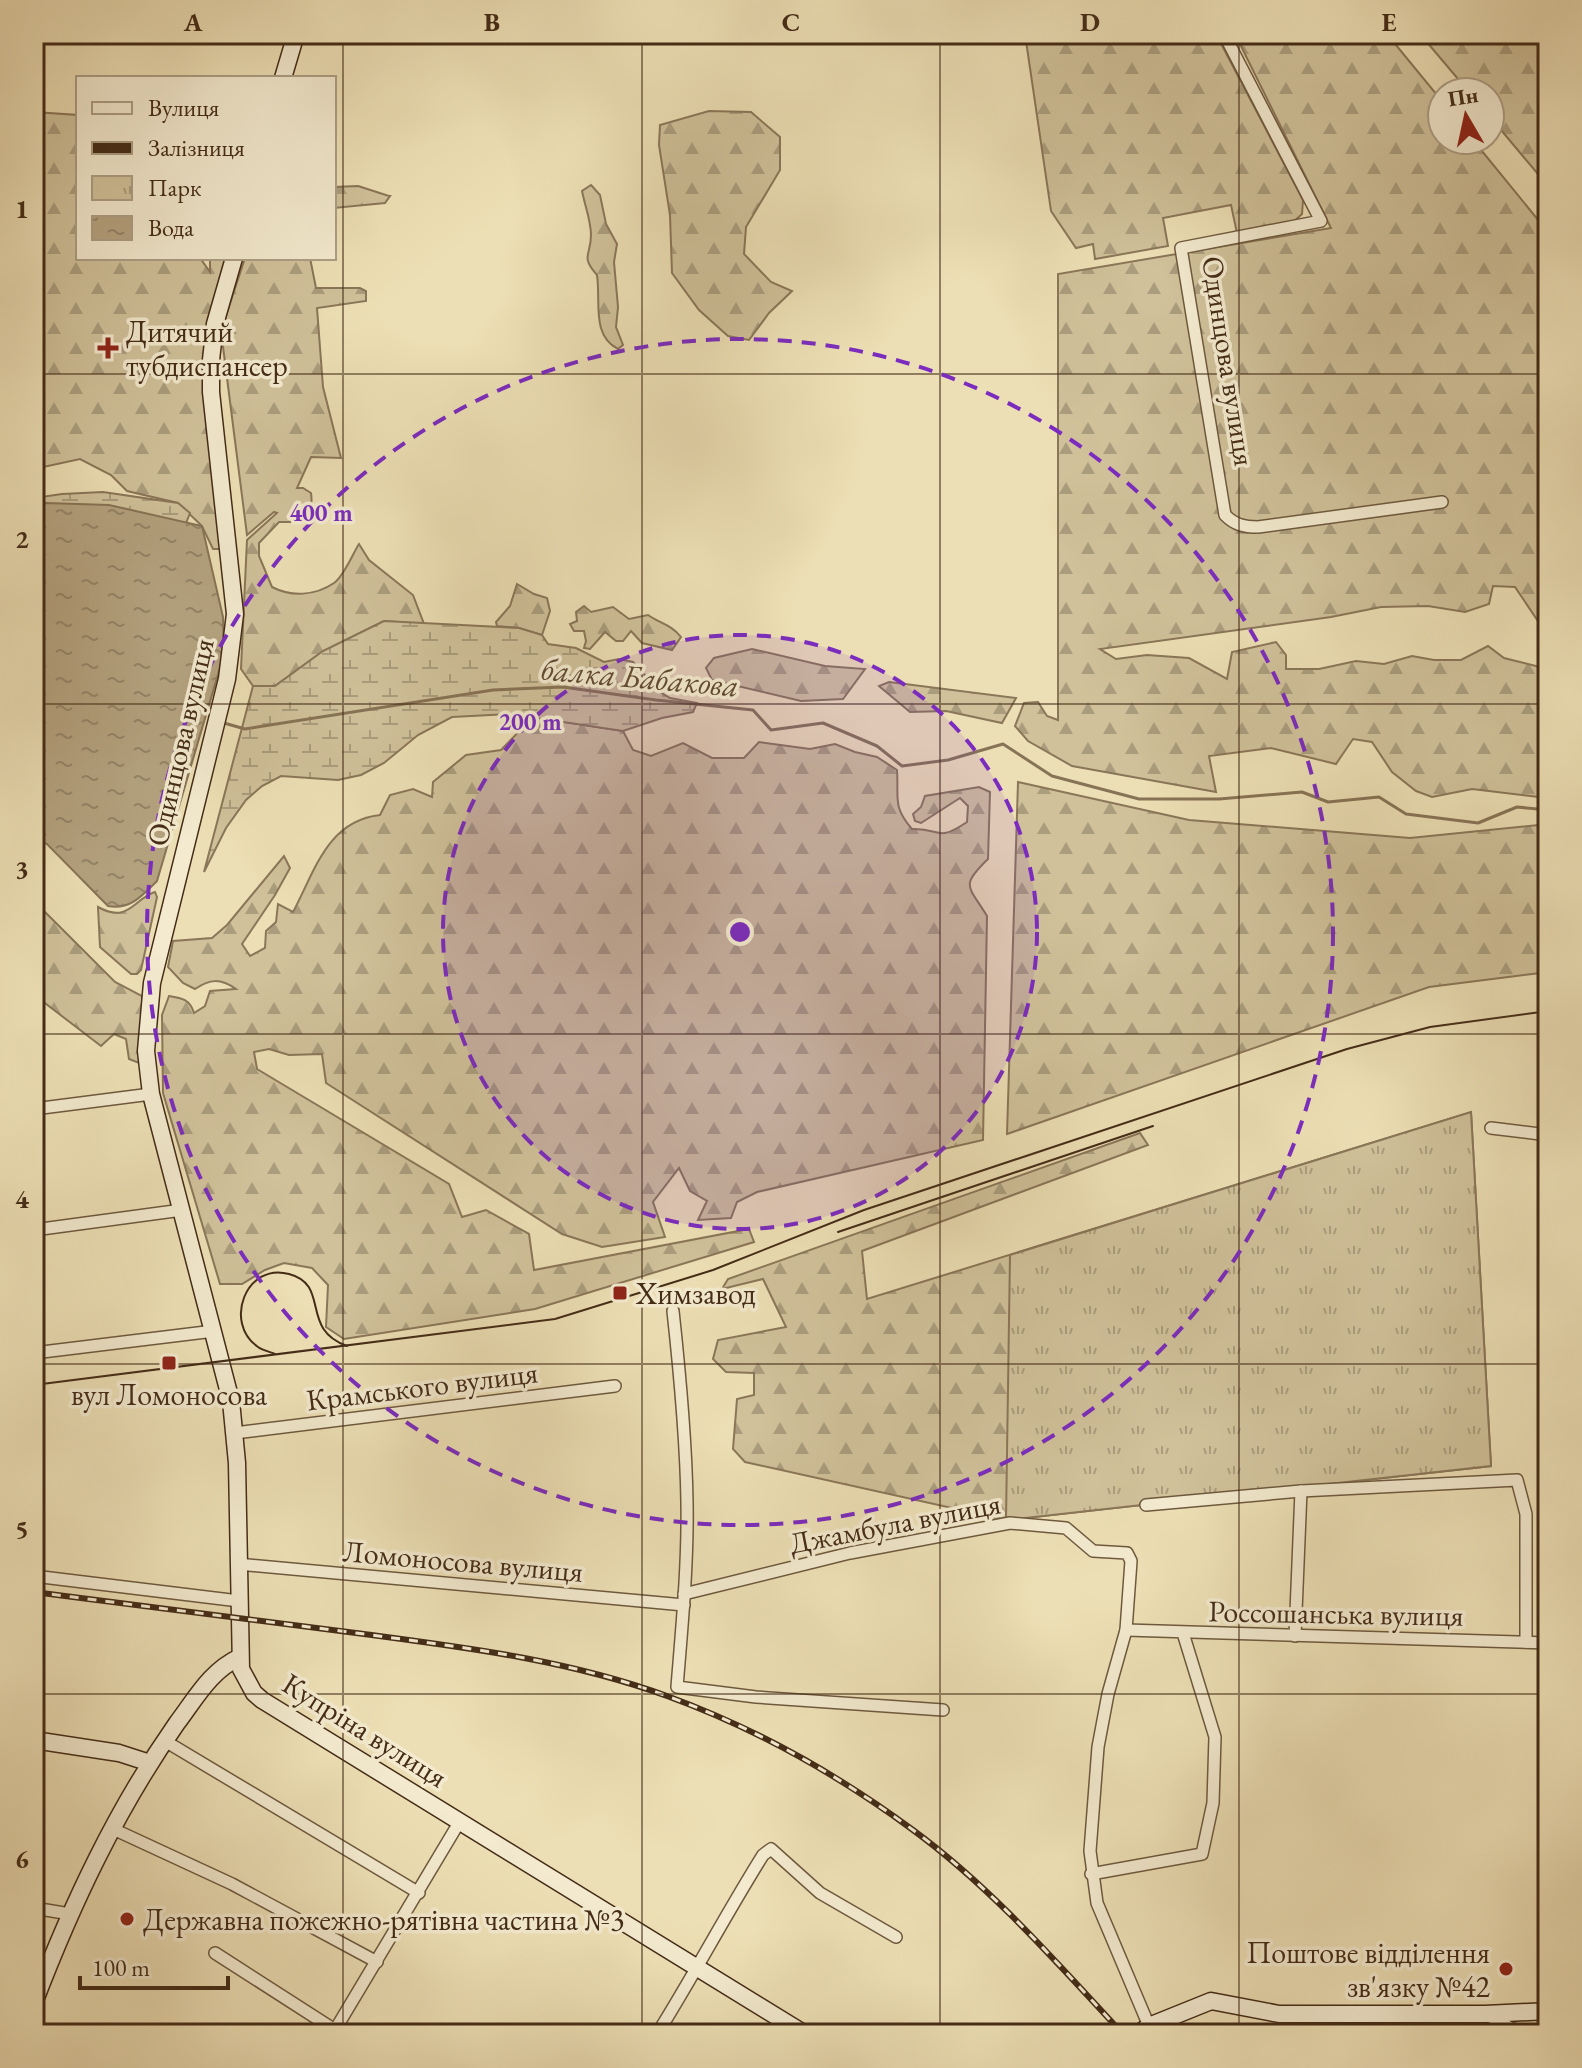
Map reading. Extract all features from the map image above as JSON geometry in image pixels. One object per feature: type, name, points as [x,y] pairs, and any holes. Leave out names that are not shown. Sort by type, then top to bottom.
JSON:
[{"type":"main road","points":[[284,76],[296,34]]},
{"type":"main road","name":"Одинцова вулиця","points":[[151,1094],[146,1051],[152,983],[227,679],[234,631],[233,585],[211,392],[215,324],[233,260]]},
{"type":"main road","name":"Купріна вулиця","points":[[151,1094],[231,1401],[235,1433],[240,1657],[246,1681],[262,1700],[805,2034]]},
{"type":"main road","points":[[34,2003],[70,1914],[111,1828],[150,1763],[213,1674],[240,1657]]},
{"type":"main road","points":[[34,1740],[119,1753],[150,1763]]},
{"type":"main road","points":[[1144,2030],[1211,2001],[1279,2014],[1548,2011]]},
{"type":"street","name":"Одинцова вулиця","points":[[1224,34],[1321,221],[1181,248],[1225,515],[1232,523],[1258,527],[1442,502]]},
{"type":"street","points":[[34,1109],[151,1094]]},
{"type":"street","points":[[1491,1128],[1548,1135]]},
{"type":"street","points":[[34,1230],[182,1210]]},
{"type":"street","points":[[673,1311],[681,1383],[687,1503],[677,1687],[756,1697],[943,1710]]},
{"type":"street","points":[[34,1353],[214,1331]]},
{"type":"street","name":"Крамського вулиця","points":[[235,1433],[615,1386]]},
{"type":"street","points":[[1146,1505],[1301,1491],[1517,1480],[1526,1514],[1526,1642]]},
{"type":"street","points":[[1295,1636],[1301,1491]]},
{"type":"street","name":"Джамбула вулиця","points":[[684,1599],[850,1553],[1010,1523],[1066,1528],[1093,1551],[1127,1553],[1131,1561],[1126,1630]]},
{"type":"street","name":"Ломоносова вулиця","points":[[238,1564],[684,1599]]},
{"type":"street","points":[[34,1576],[239,1601]]},
{"type":"street","points":[[1126,1630],[1108,1694],[1098,1747],[1091,1874],[1097,1903],[1144,2030]]},
{"type":"street","name":"Россошанська вулиця","points":[[1126,1630],[1546,1643]]},
{"type":"street","points":[[1091,1874],[1202,1854],[1213,1803],[1215,1737],[1183,1633]]},
{"type":"street","points":[[165,1741],[419,1893]]},
{"type":"street","points":[[215,1953],[338,2032],[460,1821]]},
{"type":"street","points":[[111,1828],[232,1884],[377,1962]]},
{"type":"street","points":[[657,2034],[698,1969],[727,1911],[763,1855],[771,1849],[820,1893],[896,1937]]},
{"type":"street","points":[[34,1908],[70,1914]]},
{"type":"street","points":[[1485,2014],[1522,2034]]},
{"type":"green space","points":[[1025,34],[1216,34],[1303,200],[1302,214],[1292,223],[1237,233],[1231,205],[1163,218],[1168,246],[1095,259],[1093,244],[1076,248],[1051,211]]},
{"type":"green space","points":[[1235,34],[1387,34],[1426,82],[1426,156],[1486,156],[1548,232],[1548,636],[1515,587],[1493,586],[1489,604],[1465,612],[1428,606],[1381,607],[1331,617],[1100,649],[1116,659],[1147,655],[1189,658],[1227,679],[1232,652],[1276,642],[1286,655],[1286,669],[1319,669],[1356,661],[1384,664],[1412,656],[1461,660],[1488,646],[1504,658],[1548,669],[1548,798],[1472,789],[1432,797],[1416,791],[1392,772],[1372,742],[1353,739],[1336,764],[1271,748],[1209,756],[1216,792],[1072,766],[1028,741],[1015,726],[1024,703],[1038,702],[1047,716],[1058,720],[1058,274],[1331,228]]},
{"type":"green space","points":[[1420,34],[1548,34],[1548,186],[1506,136],[1506,76],[1455,76]]},
{"type":"green space","points":[[709,111],[751,112],[780,137],[780,170],[746,227],[744,254],[771,282],[792,291],[769,313],[749,340],[728,336],[699,310],[672,273],[670,215],[659,145],[660,125]]},
{"type":"green space","name":"Дитячий тубдиспансер","points":[[34,112],[76,115],[76,260],[201,260],[210,272],[210,260],[227,260],[206,328],[216,493],[225,549],[213,549],[202,526],[178,503],[127,491],[111,475],[80,459],[34,469]]},
{"type":"green space","points":[[591,185],[600,195],[606,224],[617,244],[614,262],[618,307],[616,327],[623,345],[618,349],[610,343],[601,327],[597,275],[588,260],[591,230],[582,191]]},
{"type":"green space","points":[[358,186],[390,196],[385,203],[336,208],[336,187]]},
{"type":"green space","points":[[244,260],[310,260],[316,288],[360,288],[366,291],[366,301],[317,308],[323,387],[341,458],[311,457],[297,488],[311,493],[308,513],[299,522],[279,522],[259,543],[259,556],[272,587],[303,594],[319,591],[334,583],[359,544],[369,560],[413,595],[424,624],[384,621],[323,651],[275,686],[253,686],[241,669],[247,540],[277,513],[274,512],[247,535],[221,331]]},
{"type":"green space","points":[[103,492],[178,503],[190,513],[186,523],[34,522],[34,498]]},
{"type":"green space","points":[[517,584],[547,598],[550,611],[542,635],[497,626],[496,622],[510,606]]},
{"type":"green space","points":[[584,606],[591,612],[613,607],[629,619],[648,615],[681,637],[672,650],[642,643],[631,631],[623,641],[616,641],[605,632],[590,649],[584,648],[584,631],[574,631],[570,624],[577,621],[576,612]]},
{"type":"green space","points":[[384,621],[519,628],[542,635],[548,644],[576,648],[604,662],[619,659],[633,662],[660,692],[670,698],[697,703],[693,712],[623,731],[510,714],[452,717],[418,735],[384,763],[361,775],[338,780],[281,776],[262,786],[246,800],[226,828],[204,872],[253,686],[275,686],[323,651]]},
{"type":"green space","points":[[752,649],[825,666],[865,669],[843,699],[801,701],[712,680],[706,668],[714,658]]},
{"type":"green space","points":[[889,682],[1016,698],[1002,723],[946,711],[910,712],[879,686]]},
{"type":"green space","points":[[533,717],[623,731],[633,750],[651,756],[683,743],[712,758],[744,758],[759,742],[810,749],[835,744],[877,757],[897,770],[899,808],[912,829],[944,833],[967,822],[968,806],[960,798],[921,823],[915,821],[913,814],[921,807],[925,796],[979,787],[990,792],[988,859],[970,881],[975,898],[987,916],[983,1140],[757,1192],[737,1202],[731,1218],[698,1220],[707,1201],[690,1191],[679,1168],[653,1202],[665,1237],[602,1247],[562,1234],[326,1083],[322,1054],[289,1055],[269,1049],[254,1052],[257,1069],[449,1184],[462,1217],[486,1210],[529,1234],[534,1270],[749,1229],[754,1242],[535,1309],[344,1339],[326,1327],[328,1285],[312,1268],[284,1263],[242,1284],[220,1284],[163,1093],[162,1015],[169,996],[185,1000],[194,1013],[205,1006],[210,991],[236,989],[220,982],[205,983],[195,989],[183,983],[168,967],[173,941],[212,938],[227,925],[284,856],[290,868],[242,944],[250,956],[265,948],[266,931],[276,922],[278,904],[293,912],[325,850],[347,827],[380,815],[390,795],[413,789],[432,797],[433,782],[466,755],[501,750]]},
{"type":"green space","points":[[1018,782],[1189,820],[1410,838],[1548,824],[1548,972],[1429,987],[1007,1134]]},
{"type":"green space","points":[[155,892],[157,897],[141,970],[131,974],[100,947],[98,907],[108,912],[124,912]]},
{"type":"green space","points":[[34,901],[115,982],[142,996],[142,1064],[129,1059],[126,1039],[114,1034],[101,1046],[34,997]]},
{"type":"green space","points":[[1471,1112],[1491,1466],[1006,1520],[745,1462],[733,1449],[737,1399],[754,1395],[754,1373],[726,1372],[713,1359],[718,1340],[786,1327],[763,1279],[722,1289],[728,1279],[1140,1133],[1148,1145],[862,1251],[867,1299]]},
{"type":"green space","points":[[1471,1112],[1491,1466],[1006,1520],[1010,1255]]},
{"type":"water","points":[[34,505],[109,505],[202,526],[223,617],[224,654],[157,881],[135,901],[123,906],[108,906],[47,844],[34,838]]},
{"type":"waterway","name":"балка Бабакова","points":[[224,723],[245,729],[493,690],[563,687],[753,710],[771,730],[823,723],[877,746],[902,766],[948,760],[1003,744],[1052,776],[1139,799],[1219,799],[1302,792],[1328,802],[1379,797],[1406,814],[1478,823],[1517,807],[1548,810]]},
{"type":"tram line","points":[[34,1385],[555,1319],[713,1270],[864,1210],[1347,1049],[1430,1027],[1548,1011]]},
{"type":"tram line","points":[[838,1232],[1153,1126]]},
{"type":"tram line","points":[[275,1354],[260,1348],[248,1336],[242,1324],[241,1310],[251,1285],[261,1277],[274,1273],[289,1274],[302,1280],[309,1288],[324,1329],[332,1338],[347,1346]]},
{"type":"railway","points":[[34,1592],[474,1649],[552,1663],[629,1683],[700,1709],[825,1771],[913,1830],[997,1901],[1123,2034]]},
{"type":"place","name":"Дитячий тубдиспансер","points":[[108,348]]},
{"type":"place","name":"Химзавод","points":[[620,1293]]},
{"type":"place","name":"вул Ломоносова","points":[[169,1363]]},
{"type":"place","name":"Державна пожежно-рятівна частина №3","points":[[127,1919]]},
{"type":"place","name":"Поштове відділення зв'язку №42","points":[[1506,1969]]}]
